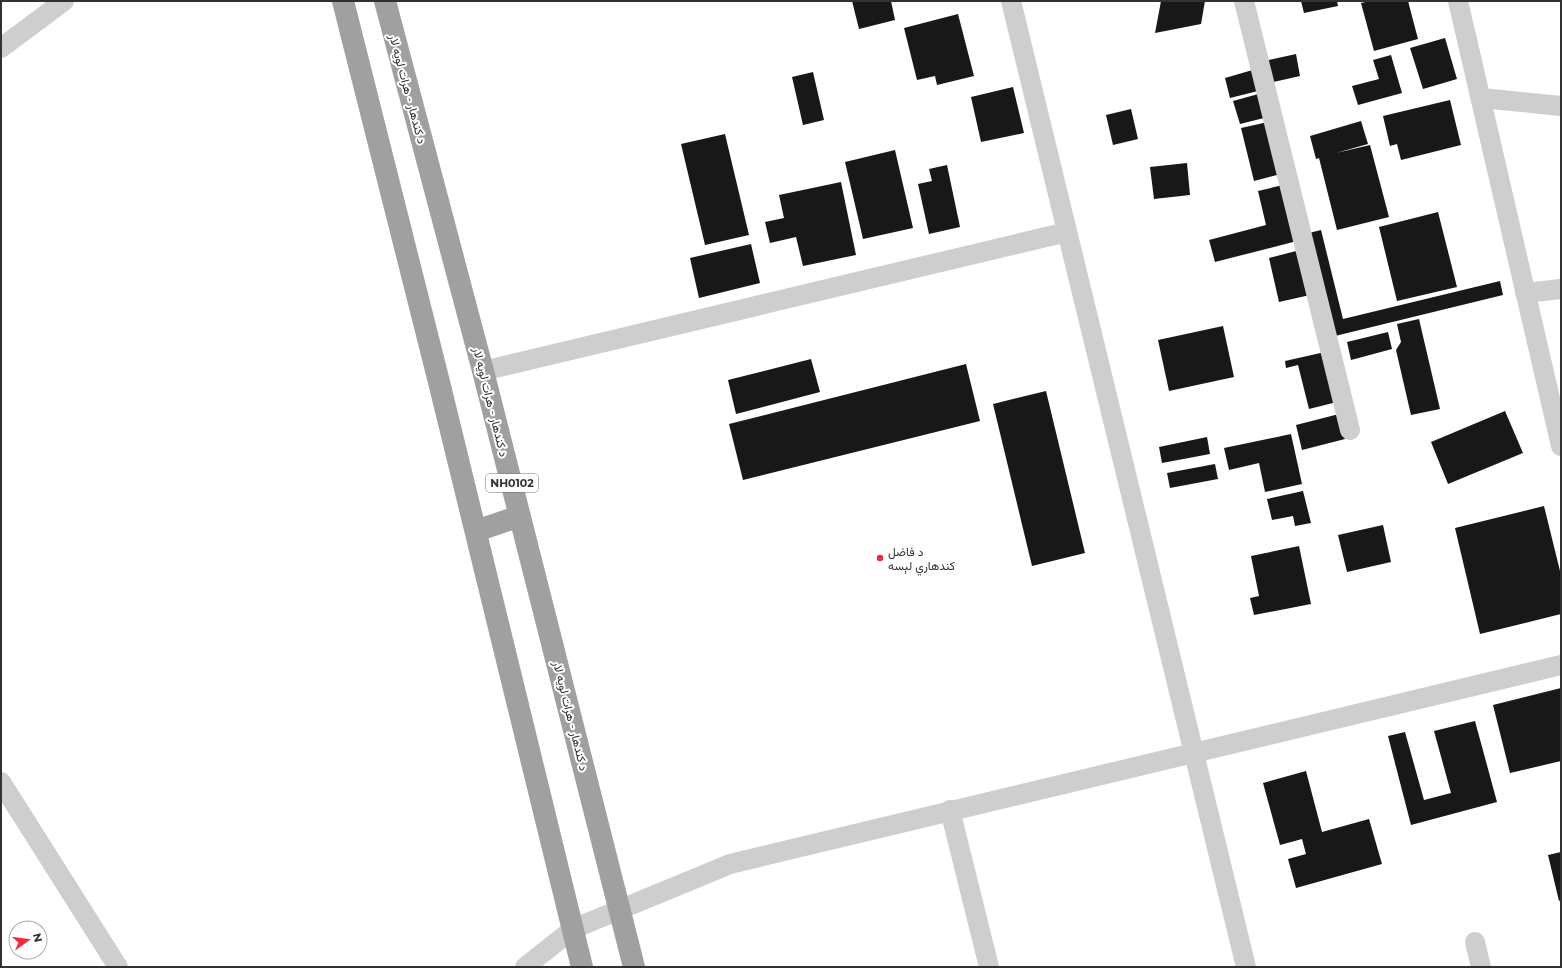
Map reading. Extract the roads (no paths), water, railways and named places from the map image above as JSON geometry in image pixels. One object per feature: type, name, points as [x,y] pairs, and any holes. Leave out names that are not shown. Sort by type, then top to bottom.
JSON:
[{"type":"highway","points":[[343,1],[476,531],[582,967]]},
{"type":"highway","name":"د کندهار - هرات لويه لار","points":[[384,1],[483,371],[621,909],[634,967]]},
{"type":"highway","points":[[476,531],[520,516]]},
{"type":"street","points":[[1,48],[64,1]]},
{"type":"street","points":[[1011,1],[1246,967]]},
{"type":"street","points":[[1244,1],[1350,430]]},
{"type":"street","points":[[1458,1],[1482,98],[1525,293],[1561,446]]},
{"type":"street","points":[[1482,98],[1561,106]]},
{"type":"street","points":[[483,371],[1067,232]]},
{"type":"street","points":[[1525,293],[1561,289]]},
{"type":"street","points":[[525,967],[572,929],[730,864],[950,810],[1561,665]]},
{"type":"street","points":[[1,782],[118,967]]},
{"type":"street","points":[[950,810],[989,967]]},
{"type":"street","points":[[1475,942],[1481,967]]},
{"type":"place","name":"د فاضل کندهاري لېسه","points":[[880,558]]}]
